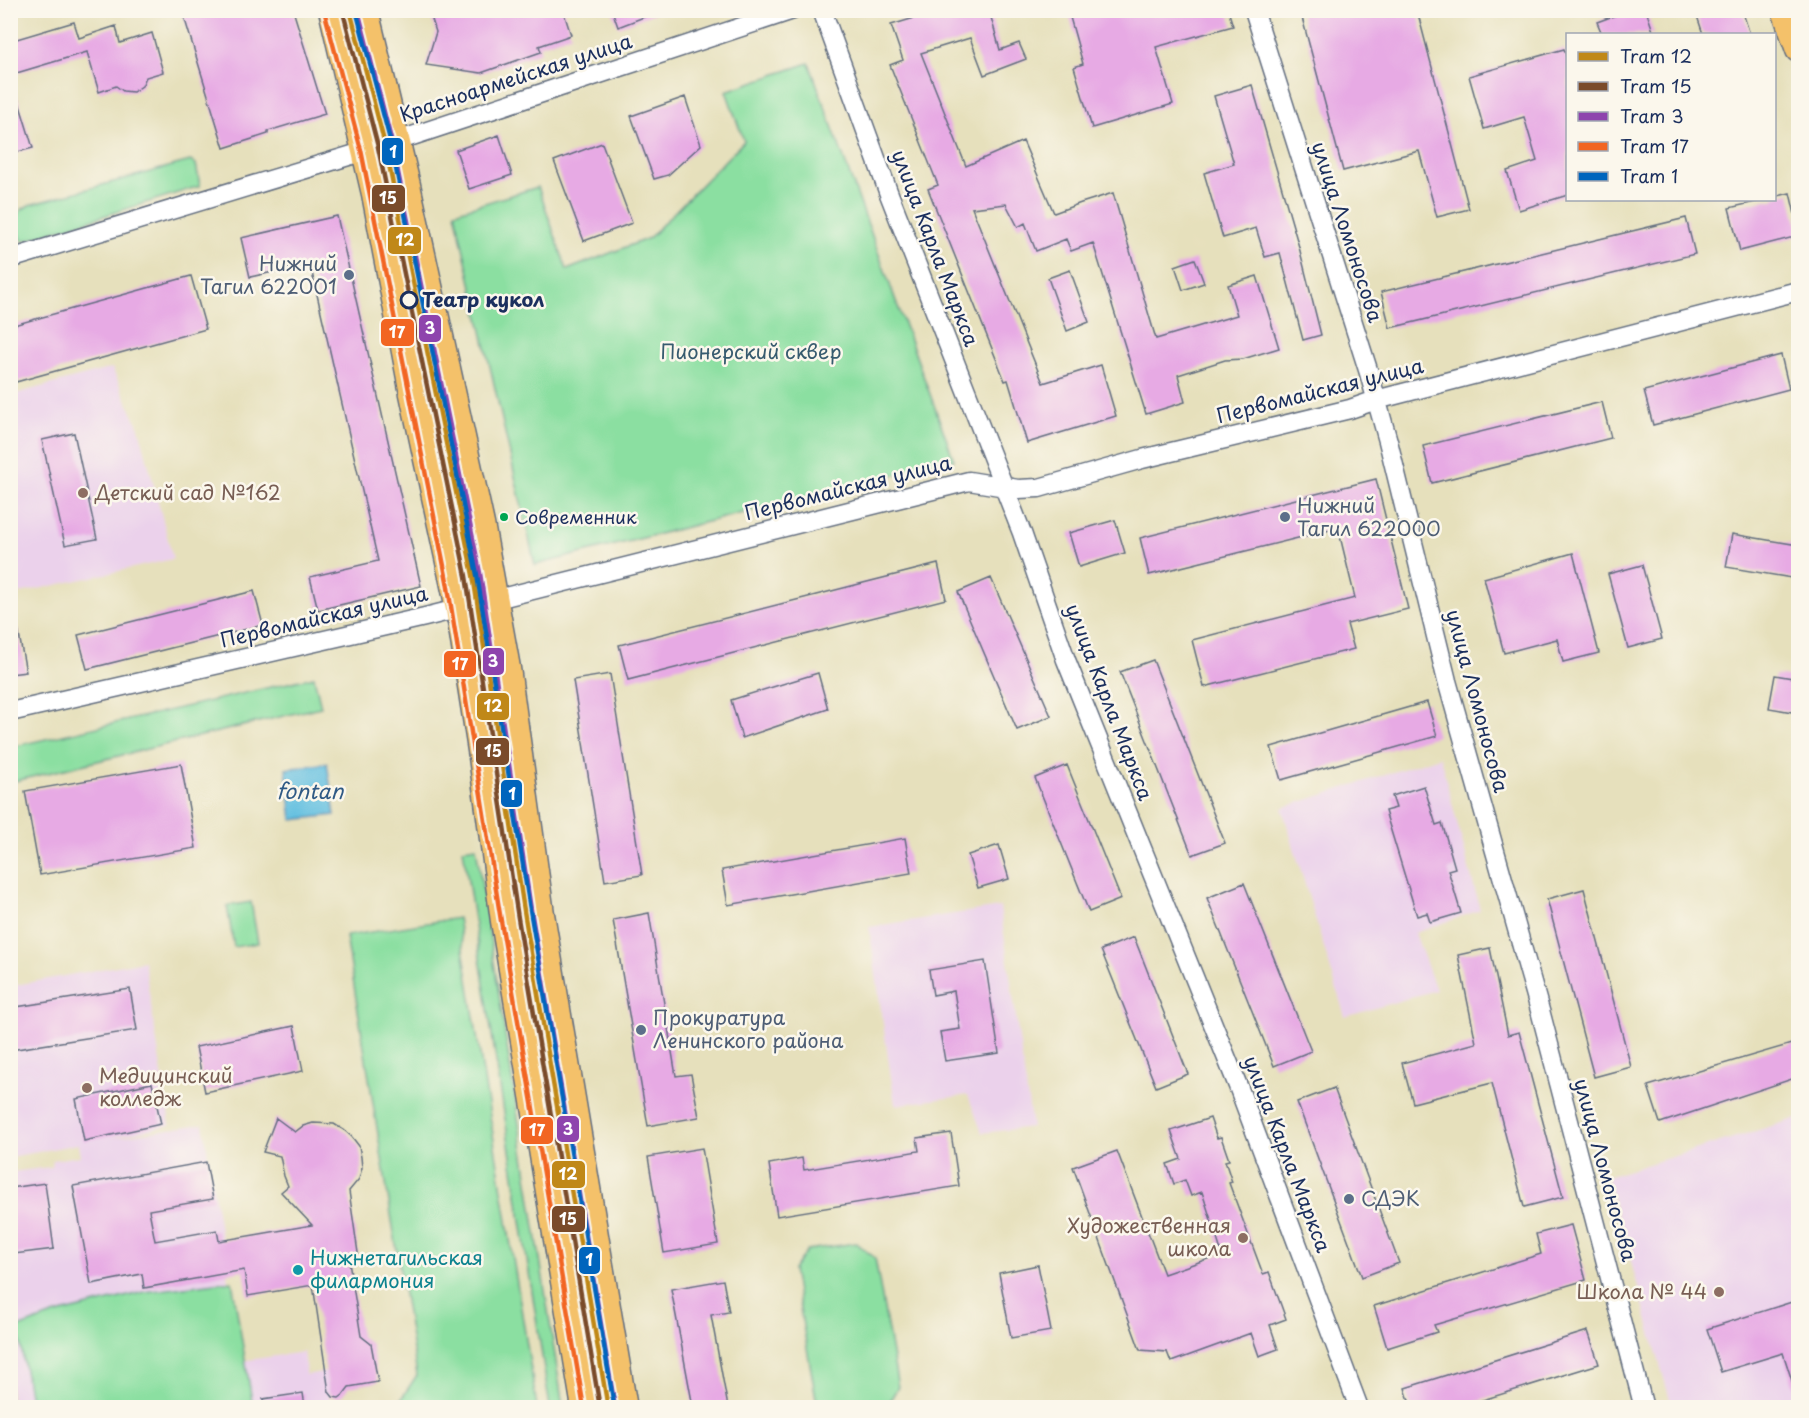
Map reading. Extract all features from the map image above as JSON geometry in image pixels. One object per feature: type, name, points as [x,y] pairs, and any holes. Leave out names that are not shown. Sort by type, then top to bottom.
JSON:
[{"type":"main road","points":[[331,10],[374,194],[412,394],[458,609],[503,921],[584,1407]]},
{"type":"main road","points":[[366,10],[398,141],[482,524],[508,668],[542,914],[625,1407]]},
{"type":"main road","points":[[1784,10],[1798,50]]},
{"type":"street","name":"Красноармейская улица","points":[[10,259],[398,141],[793,10]]},
{"type":"street","name":"улица Карла Маркса","points":[[822,10],[889,194],[1022,533],[1066,660],[1241,1094],[1359,1407]]},
{"type":"street","name":"улица Ломоносова","points":[[1254,10],[1388,441],[1447,681],[1541,1014],[1644,1407]]},
{"type":"street","name":"Первомайская улица","points":[[10,712],[458,609],[969,481],[1018,489],[1039,488],[1142,459],[1350,409],[1376,400],[1798,291]]},
{"type":"shaded area","name":"Детский сад №162","points":[[112,368],[139,428],[173,559],[11,595],[11,395]]},
{"type":"shaded area","points":[[1440,757],[1480,910],[1415,933],[1436,990],[1345,1017],[1282,808]]},
{"type":"shaded area","points":[[1000,907],[1032,1127],[982,1133],[968,1095],[895,1105],[869,927]]},
{"type":"shaded area","points":[[144,961],[170,1125],[110,1138],[203,1124],[241,1361],[304,1352],[306,1375],[326,1371],[331,1407],[11,1407],[11,1172],[52,1167],[53,1160],[80,1156],[78,1144],[11,1157],[11,986]]},
{"type":"shaded area","name":"Школа № 44","points":[[1798,1118],[1798,1407],[1672,1407],[1607,1177]]},
{"type":"green space","name":"Пионерский сквер","points":[[809,63],[954,460],[535,565],[455,212],[538,187],[567,270],[649,238],[744,141],[726,91]]},
{"type":"green space","points":[[190,161],[196,164],[200,186],[23,241],[19,234],[16,218],[21,210],[29,205]]},
{"type":"green space","points":[[314,677],[321,707],[11,782],[11,747]]},
{"type":"green space","points":[[476,847],[563,1407],[550,1407],[463,849]]},
{"type":"green space","points":[[251,902],[258,943],[234,947],[227,906]]},
{"type":"green space","points":[[458,918],[537,1407],[396,1407],[417,1375],[346,936]]},
{"type":"green space","points":[[856,1243],[875,1258],[898,1387],[888,1404],[870,1407],[826,1407],[816,1398],[793,1270],[807,1250]]},
{"type":"green space","points":[[232,1281],[253,1407],[31,1407],[18,1328],[53,1315],[144,1292]]},
{"type":"water","name":"fontan","points":[[327,763],[335,815],[292,820],[286,769]]},
{"type":"building","points":[[182,10],[293,10],[325,114],[268,131],[268,134],[224,148]]},
{"type":"building","points":[[429,10],[563,10],[571,35],[539,46],[541,52],[481,73],[426,65],[436,32]]},
{"type":"building","points":[[612,10],[657,10],[657,12],[618,27]]},
{"type":"building","points":[[941,10],[989,10],[1000,50],[1019,43],[1026,59],[984,75],[970,38],[921,53],[966,166],[1023,141],[1054,213],[1113,193],[1156,339],[1237,315],[1228,285],[1257,276],[1279,348],[1243,359],[1225,360],[1178,375],[1185,402],[1146,414],[1093,243],[1071,251],[1066,239],[1036,251],[1025,223],[1018,227],[1006,204],[972,208],[1043,383],[1101,365],[1116,416],[1027,443],[1008,380],[1005,381],[928,189],[938,185],[890,65],[903,60],[891,25]]},
{"type":"building","points":[[1068,10],[1228,10],[1233,26],[1156,47],[1173,104],[1092,128],[1074,67],[1083,64]]},
{"type":"building","points":[[1300,10],[1417,10],[1469,209],[1437,217],[1419,151],[1343,171]]},
{"type":"building","points":[[1630,10],[1646,10],[1654,33],[1602,33],[1597,22]]},
{"type":"building","points":[[1695,10],[1742,10],[1750,33],[1703,33]]},
{"type":"building","points":[[74,22],[79,38],[116,26],[120,43],[152,33],[163,72],[146,77],[142,86],[133,92],[123,91],[116,86],[99,92],[87,52],[10,75],[10,41]]},
{"type":"building","points":[[1564,49],[1566,55],[1566,196],[1519,210],[1507,171],[1537,161],[1524,117],[1484,129],[1469,76]]},
{"type":"building","points":[[1252,85],[1299,247],[1321,335],[1303,340],[1280,253],[1265,257],[1256,228],[1223,238],[1204,173],[1234,164],[1214,96]]},
{"type":"building","points":[[14,86],[33,148],[10,154],[10,87]]},
{"type":"building","points":[[685,97],[701,145],[668,175],[654,179],[631,116]]},
{"type":"building","points":[[499,135],[512,175],[469,189],[456,150]]},
{"type":"building","points":[[602,143],[632,223],[584,241],[554,161]]},
{"type":"building","points":[[1790,193],[1798,236],[1740,251],[1729,208],[1760,201],[1776,201],[1776,196]]},
{"type":"building","points":[[337,216],[421,586],[318,610],[310,577],[378,561],[310,264],[250,277],[241,238]]},
{"type":"building","points":[[1686,218],[1695,254],[1390,328],[1381,292]]},
{"type":"building","points":[[1195,259],[1204,283],[1183,290],[1175,266]]},
{"type":"building","points":[[1070,270],[1089,322],[1067,331],[1048,278]]},
{"type":"building","points":[[191,276],[206,329],[16,382],[10,362],[10,326]]},
{"type":"building","points":[[1781,355],[1789,389],[1653,425],[1644,391]]},
{"type":"building","points":[[1602,402],[1611,438],[1432,483],[1423,446]]},
{"type":"building","points":[[74,433],[97,539],[65,545],[42,440]]},
{"type":"building","points":[[1376,479],[1408,609],[1347,624],[1354,649],[1204,687],[1192,640],[1355,598],[1338,528],[1149,575],[1140,538]]},
{"type":"building","points":[[1115,520],[1125,553],[1079,567],[1069,533]]},
{"type":"building","points":[[1732,534],[1798,545],[1798,579],[1726,567]]},
{"type":"building","points":[[1573,553],[1599,653],[1563,662],[1557,639],[1504,653],[1484,578]]},
{"type":"building","points":[[938,564],[946,599],[628,680],[619,645]]},
{"type":"building","points":[[1642,565],[1662,639],[1628,648],[1608,574]]},
{"type":"building","points":[[991,578],[1051,716],[1017,730],[958,592]]},
{"type":"building","points":[[254,591],[263,625],[87,669],[78,635]]},
{"type":"building","points":[[10,629],[18,629],[26,672],[10,674]]},
{"type":"building","points":[[1153,660],[1225,843],[1192,855],[1120,672]]},
{"type":"building","points":[[818,673],[828,709],[742,738],[731,700]]},
{"type":"building","points":[[610,674],[642,875],[605,881],[573,680]]},
{"type":"building","points":[[1775,675],[1798,679],[1798,713],[1769,708]]},
{"type":"building","points":[[1427,702],[1437,736],[1281,780],[1271,747]]},
{"type":"building","points":[[181,764],[196,848],[40,875],[25,791]]},
{"type":"building","points":[[1067,765],[1121,899],[1089,912],[1035,778]]},
{"type":"building","points":[[1424,786],[1436,825],[1442,823],[1455,868],[1448,870],[1461,913],[1430,922],[1427,913],[1417,916],[1385,811],[1396,808],[1392,796]]},
{"type":"building","points":[[905,838],[911,873],[728,905],[722,870]]},
{"type":"building","points":[[999,845],[1009,879],[978,888],[968,855]]},
{"type":"building","points":[[1244,883],[1311,1051],[1274,1066],[1207,898]]},
{"type":"building","points":[[1584,889],[1631,1067],[1594,1077],[1547,899]]},
{"type":"building","points":[[649,913],[676,1076],[691,1074],[699,1117],[648,1126],[613,920]]},
{"type":"building","points":[[1134,937],[1188,1074],[1156,1087],[1101,950]]},
{"type":"building","points":[[1490,948],[1508,1035],[1519,1032],[1563,1197],[1524,1207],[1492,1083],[1413,1103],[1402,1063],[1476,1043],[1458,955]]},
{"type":"building","points":[[985,961],[999,1053],[945,1061],[940,1032],[960,1029],[954,991],[933,995],[929,970]]},
{"type":"building","points":[[130,989],[137,1030],[10,1050],[10,1008]]},
{"type":"building","points":[[294,1026],[303,1071],[205,1092],[196,1047]]},
{"type":"building","points":[[1798,1042],[1798,1077],[1660,1123],[1648,1086]]},
{"type":"building","points":[[152,1083],[161,1124],[84,1141],[76,1099]]},
{"type":"building","points":[[1334,1088],[1399,1263],[1362,1277],[1297,1102]]},
{"type":"building","points":[[276,1118],[295,1132],[313,1123],[334,1124],[352,1137],[359,1146],[362,1168],[359,1179],[349,1191],[358,1253],[348,1255],[361,1336],[371,1344],[378,1382],[349,1387],[339,1398],[333,1397],[329,1392],[313,1285],[248,1296],[244,1270],[144,1288],[142,1274],[91,1284],[73,1186],[206,1162],[213,1199],[149,1210],[155,1241],[217,1230],[219,1241],[312,1225],[281,1192],[288,1186],[280,1156],[263,1152]]},
{"type":"building","points":[[1210,1118],[1217,1138],[1221,1137],[1229,1160],[1225,1161],[1232,1182],[1229,1183],[1263,1274],[1269,1272],[1286,1319],[1270,1325],[1278,1349],[1259,1356],[1251,1333],[1171,1362],[1167,1352],[1140,1350],[1073,1167],[1117,1151],[1164,1274],[1222,1254],[1202,1192],[1191,1196],[1185,1180],[1174,1184],[1167,1164],[1181,1159],[1171,1131]]},
{"type":"building","points":[[951,1133],[959,1186],[777,1216],[769,1164],[802,1158],[804,1170],[919,1151],[917,1138]]},
{"type":"building","points":[[702,1148],[718,1244],[664,1253],[648,1157]]},
{"type":"building","points":[[45,1183],[54,1249],[14,1254],[10,1227],[10,1188]]},
{"type":"building","points":[[1571,1225],[1586,1280],[1434,1325],[1437,1332],[1387,1348],[1374,1306],[1541,1254],[1536,1234]]},
{"type":"building","points":[[1038,1265],[1051,1331],[1011,1338],[999,1273]]},
{"type":"building","points":[[723,1280],[729,1312],[711,1315],[728,1407],[693,1407],[671,1289]]},
{"type":"building","points":[[1798,1300],[1798,1390],[1795,1390],[1783,1353],[1721,1372],[1707,1329]]},
{"type":"building","points":[[1588,1331],[1599,1364],[1460,1407],[1411,1407],[1405,1388]]},
{"type":"building","points":[[303,1393],[305,1407],[263,1407],[263,1399]]},
{"type":"tram line","name":"12","points":[[350,10],[385,145],[473,575],[525,917],[608,1408]]},
{"type":"tram line","name":"1","points":[[356,10],[391,144],[477,575],[531,916],[614,1405]]},
{"type":"tram line","name":"3","points":[[358,10],[392,143],[480,573],[532,916],[615,1407]]},
{"type":"tram line","name":"15","points":[[343,12],[378,147],[466,576],[518,918],[600,1408]]},
{"type":"tram line","name":"17","points":[[325,14],[361,150],[447,581],[501,921],[584,1408]]},
{"type":"place","name":"Нижний Тагил 622001","points":[[349,275]]},
{"type":"place","name":"Театр кукол","points":[[409,300]]},
{"type":"place","name":"Детский сад №162","points":[[83,493]]},
{"type":"place","name":"Современник","points":[[504,517]]},
{"type":"place","name":"Нижний Тагил 622000","points":[[1285,517]]},
{"type":"place","name":"Прокуратура Ленинского района","points":[[641,1030]]},
{"type":"place","name":"Медицинский колледж","points":[[87,1088]]},
{"type":"place","name":"СДЭК","points":[[1349,1199]]},
{"type":"place","name":"Художественная школа","points":[[1243,1238]]},
{"type":"place","name":"Нижнетагильская филармония","points":[[298,1270]]},
{"type":"place","name":"Школа № 44","points":[[1719,1292]]}]
